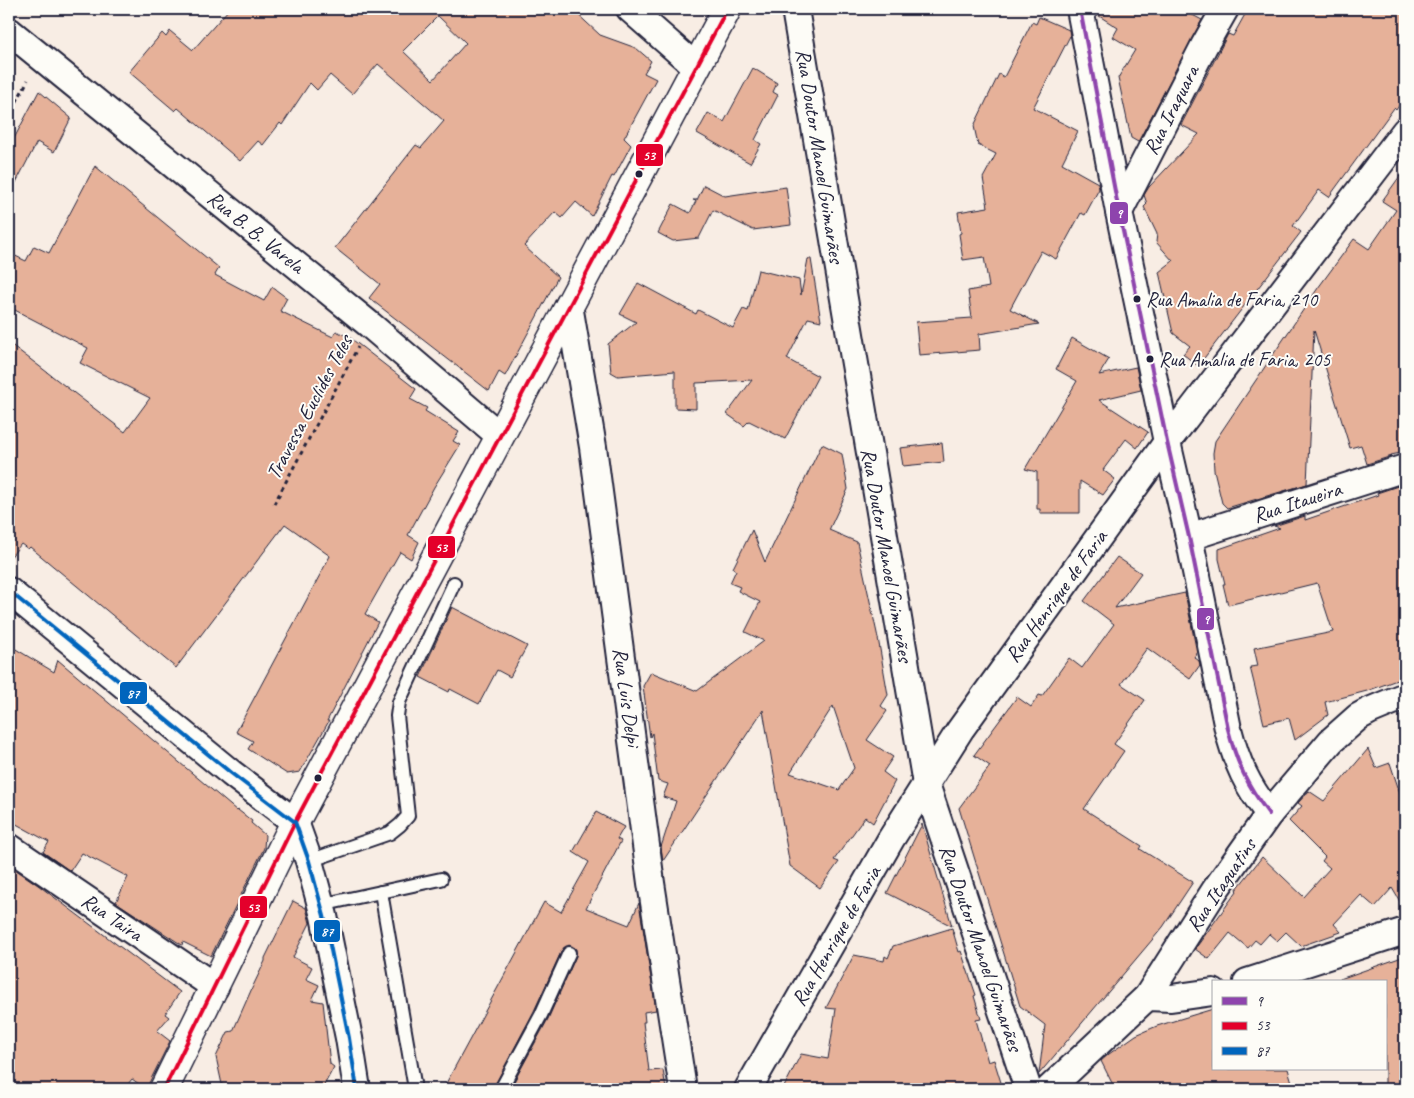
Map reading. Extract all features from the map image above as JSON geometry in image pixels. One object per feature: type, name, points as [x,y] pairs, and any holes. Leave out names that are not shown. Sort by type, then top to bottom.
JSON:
[{"type":"street","points":[[630,9],[696,67]]},
{"type":"street","points":[[164,1089],[295,822],[727,9]]},
{"type":"street","name":"Rua Doutor Manoel Guimarães","points":[[795,9],[926,784],[1028,1089]]},
{"type":"street","points":[[1080,9],[1119,212],[1228,729],[1235,757],[1245,780],[1269,814]]},
{"type":"street","name":"Rua Iraquara","points":[[1119,212],[1225,9]]},
{"type":"street","name":"Rua B. B. Varela","points":[[9,31],[370,325],[500,436]]},
{"type":"street","name":"Rua Henrique de Faria","points":[[748,1089],[891,839],[960,730],[1167,442],[1405,131]]},
{"type":"street","name":"Rua Luis Delpi","points":[[570,305],[594,456],[682,1089]]},
{"type":"street","name":"Rua Itaueira","points":[[1189,537],[1405,468]]},
{"type":"street","points":[[9,591],[231,773],[295,822],[309,861],[321,904],[350,1038],[357,1089]]},
{"type":"street","name":"Rua Itaguatins","points":[[1049,1089],[1147,997],[1215,890],[1269,814],[1331,741],[1369,711],[1405,696]]},
{"type":"street","name":"Rua Taira","points":[[9,847],[215,987]]},
{"type":"street","points":[[1253,980],[1405,931]]},
{"type":"street","points":[[1147,997],[1171,998],[1212,992]]},
{"type":"lane","points":[[309,861],[390,833],[408,816],[397,716],[398,702],[454,582]]},
{"type":"lane","points":[[321,904],[441,879]]},
{"type":"lane","points":[[381,892],[414,1083]]},
{"type":"lane","points":[[501,1089],[540,1015],[569,953]]},
{"type":"path","points":[[9,116],[41,58]]},
{"type":"path","name":"Travessa Euclides Teles","points":[[274,504],[370,325]]},
{"type":"building","points":[[229,9],[572,9],[600,35],[636,48],[651,61],[644,73],[656,79],[624,138],[631,145],[614,177],[612,176],[592,216],[576,202],[562,218],[555,212],[524,246],[558,277],[505,376],[499,372],[489,391],[369,298],[380,284],[335,248],[416,145],[421,148],[444,121],[378,64],[352,94],[330,75],[317,90],[310,83],[282,125],[280,123],[263,145],[258,141],[240,161],[178,108],[175,111],[129,72],[162,33],[166,37],[170,31],[193,50]],"holes":[[[438,16],[466,43],[433,80],[403,51]]]},
{"type":"building","points":[[1095,9],[1181,9],[1202,20],[1138,142],[1131,138],[1118,78],[1135,50],[1113,37],[1118,28],[1096,14]]},
{"type":"building","points":[[1248,9],[1405,9],[1405,97],[1396,110],[1394,108],[1329,197],[1319,190],[1293,226],[1301,232],[1198,366],[1183,354],[1190,346],[1173,333],[1159,272],[1173,261],[1156,242],[1157,234],[1144,207],[1147,204],[1144,195],[1149,187],[1199,134],[1181,125],[1228,34],[1233,36]]},
{"type":"building","points":[[1039,17],[1069,30],[1070,36],[1033,108],[1078,131],[1062,163],[1098,183],[1099,189],[1085,215],[1081,213],[1056,259],[1041,251],[1010,309],[1039,324],[979,334],[980,350],[919,355],[916,322],[972,318],[968,291],[989,287],[984,257],[963,260],[958,212],[988,207],[983,178],[996,154],[978,145],[974,126],[999,74],[1004,77],[1032,22],[1036,24]]},
{"type":"building","points":[[753,68],[777,83],[773,92],[778,95],[755,140],[761,144],[750,163],[697,133],[708,113],[724,122]]},
{"type":"building","points":[[39,91],[71,118],[54,152],[37,142],[9,196],[9,148]]},
{"type":"building","points":[[95,166],[219,268],[215,275],[264,301],[272,287],[287,298],[280,311],[333,337],[336,331],[349,337],[416,389],[410,399],[427,408],[425,411],[459,432],[453,441],[460,445],[434,487],[408,535],[419,542],[411,559],[400,552],[365,614],[378,622],[327,721],[329,721],[300,772],[287,774],[248,749],[253,741],[236,732],[330,556],[285,524],[176,668],[30,547],[28,549],[21,544],[9,559],[9,343],[125,432],[150,398],[80,363],[88,348],[9,307],[9,253],[26,261],[34,246],[49,253]]},
{"type":"building","points":[[1405,169],[1405,452],[1367,464],[1361,445],[1350,448],[1314,330],[1307,484],[1227,508],[1222,503],[1214,470],[1213,453],[1215,441],[1318,288],[1354,239],[1369,249],[1396,210],[1382,201]]},
{"type":"building","points":[[704,185],[725,196],[786,187],[791,225],[753,230],[713,210],[699,238],[673,241],[658,233],[673,204],[690,213],[696,201],[693,200],[697,200]]},
{"type":"building","points":[[808,259],[811,259],[821,321],[808,318],[787,359],[818,376],[785,439],[749,421],[744,426],[727,414],[752,380],[696,383],[696,409],[675,408],[675,371],[618,376],[611,372],[608,344],[636,322],[620,314],[638,283],[696,314],[698,310],[733,328],[743,309],[748,311],[758,270],[799,280],[801,295]]},
{"type":"building","points":[[1072,338],[1109,359],[1099,375],[1136,367],[1141,390],[1099,400],[1148,432],[1137,448],[1126,439],[1103,470],[1115,479],[1103,495],[1080,481],[1080,513],[1040,513],[1040,509],[1037,509],[1037,472],[1025,469],[1077,381],[1056,369]]},
{"type":"building","points":[[942,443],[944,462],[903,466],[900,448]]},
{"type":"building","points":[[822,444],[842,454],[848,489],[829,530],[857,542],[878,638],[888,695],[881,706],[887,711],[867,740],[893,757],[883,772],[895,781],[873,823],[865,817],[834,860],[839,862],[820,888],[790,866],[763,710],[663,861],[661,847],[676,801],[663,797],[668,784],[658,781],[652,733],[650,737],[643,686],[651,672],[697,691],[764,641],[745,632],[760,602],[738,591],[740,587],[730,583],[736,570],[733,568],[752,530],[765,562]],"holes":[[[833,706],[854,768],[839,790],[790,773]]]},
{"type":"building","points":[[1401,485],[1405,496],[1405,677],[1367,691],[1325,702],[1328,715],[1295,740],[1289,718],[1264,724],[1250,667],[1258,666],[1254,648],[1333,632],[1317,583],[1228,605],[1223,584],[1225,584],[1219,559],[1219,549],[1280,528],[1274,526],[1305,516],[1305,520],[1378,495],[1377,493]]},
{"type":"building","points":[[1117,557],[1141,573],[1115,608],[1185,593],[1197,653],[1194,657],[1199,661],[1200,665],[1190,679],[1147,648],[1121,684],[1145,700],[1114,744],[1124,751],[1084,809],[1142,846],[1140,849],[1193,882],[1163,927],[1039,1074],[1045,1025],[1020,1006],[959,808],[990,766],[974,755],[1017,697],[1031,707],[1039,695],[1042,696],[1069,658],[1082,668],[1114,624],[1084,601]]},
{"type":"building","points":[[452,607],[527,646],[510,677],[497,670],[479,704],[450,689],[449,692],[420,677]]},
{"type":"building","points":[[9,645],[54,672],[58,660],[237,811],[252,821],[251,823],[265,835],[264,848],[211,956],[183,942],[182,945],[116,902],[128,877],[82,853],[70,871],[43,852],[49,842],[9,820]]},
{"type":"building","points":[[1368,749],[1376,768],[1390,763],[1405,808],[1405,910],[1392,888],[1375,907],[1361,895],[1334,924],[1341,932],[1301,946],[1286,932],[1277,941],[1269,934],[1260,944],[1255,940],[1248,948],[1230,933],[1209,959],[1195,949],[1236,890],[1262,857],[1304,897],[1330,868],[1322,861],[1325,857],[1289,821],[1302,806],[1298,803],[1309,791],[1324,801]]},
{"type":"building","points":[[596,812],[624,827],[617,839],[621,841],[586,908],[629,925],[639,903],[656,1010],[644,1012],[645,1022],[643,1022],[649,1071],[663,1070],[666,1089],[510,1089],[548,1019],[576,956],[576,949],[569,945],[562,950],[534,1011],[493,1089],[443,1089],[544,902],[561,912],[589,862],[573,852]]},
{"type":"building","points":[[922,824],[952,926],[887,893]]},
{"type":"building","points":[[9,865],[180,992],[165,1014],[169,1017],[157,1031],[170,1041],[146,1089],[132,1079],[124,1089],[9,1089]]},
{"type":"building","points":[[293,901],[306,908],[310,923],[293,957],[312,967],[306,979],[319,985],[312,1000],[323,1002],[330,1064],[334,1067],[322,1089],[223,1089],[216,1057],[228,1032],[233,1031],[265,958]]},
{"type":"building","points":[[952,928],[959,952],[961,951],[976,995],[974,996],[981,1019],[976,1020],[988,1062],[994,1060],[1003,1089],[783,1089],[801,1054],[828,1059],[836,1009],[826,1008],[854,955],[884,961],[885,956],[888,958],[893,946]]},
{"type":"building","points":[[1405,956],[1405,1089],[1385,1089],[1386,980],[1340,979]]},
{"type":"building","points":[[1212,1009],[1212,1070],[1288,1070],[1294,1089],[1222,1089],[1220,1085],[1207,1089],[1115,1089],[1101,1061],[1136,1035],[1157,1026]]},
{"type":"transit line","name":"53","points":[[164,1089],[295,822],[727,9]]},
{"type":"transit line","name":"9","points":[[1080,9],[1119,212],[1228,729],[1244,774],[1269,814]]},
{"type":"transit line","name":"87","points":[[9,591],[231,773],[295,822],[309,861],[324,916],[349,1038],[357,1089]]},
{"type":"place","name":"Rua Amalia de Faria, 210","points":[[1137,299]]},
{"type":"place","name":"Rua Amalia de Faria, 205","points":[[1150,359]]}]
